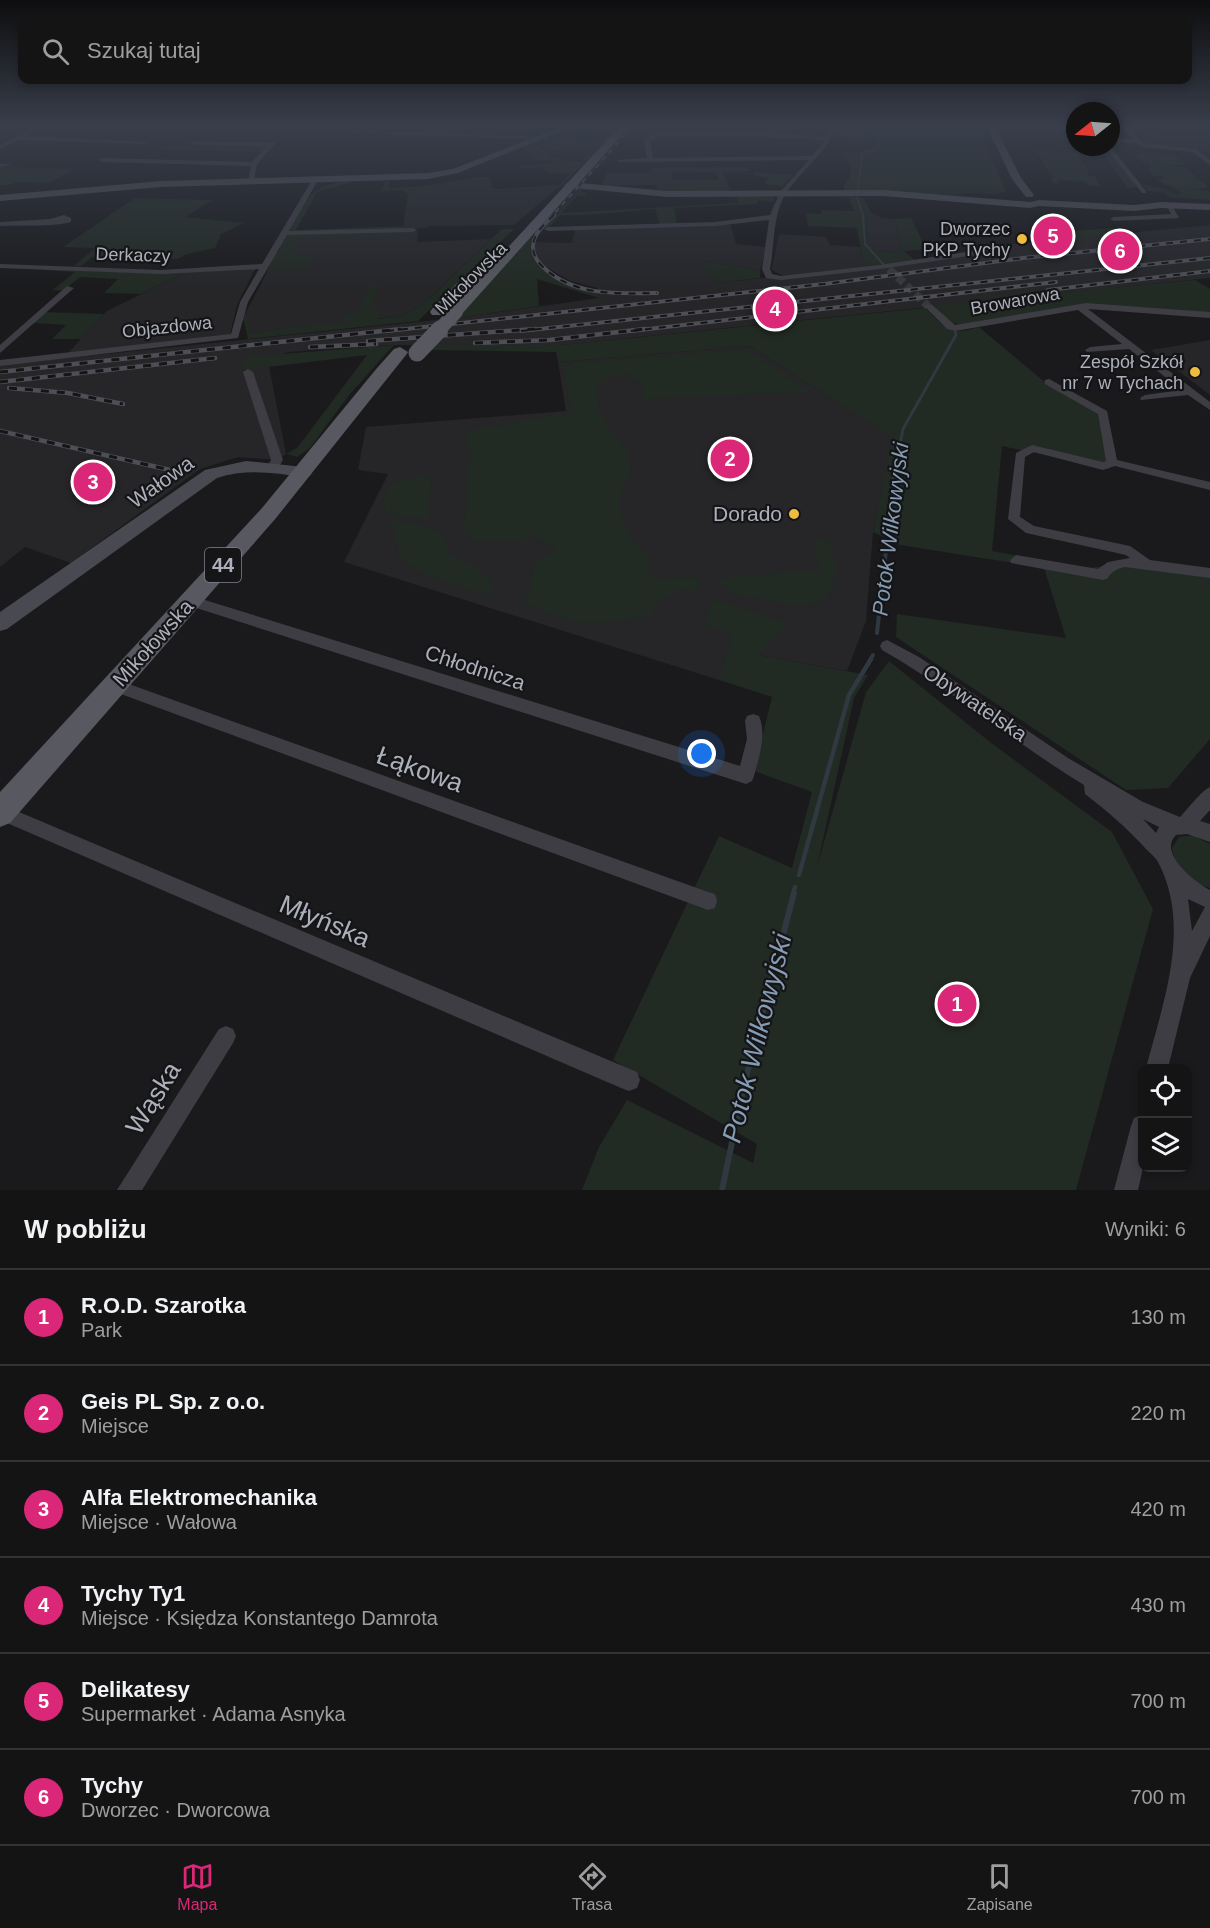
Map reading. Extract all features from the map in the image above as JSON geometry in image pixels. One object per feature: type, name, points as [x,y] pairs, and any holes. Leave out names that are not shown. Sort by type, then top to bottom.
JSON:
[{"type":"main road","name":"Mikołowska","points":[[304,472],[336,444],[574,182]]},
{"type":"main road","name":"Mikołowska","points":[[1,813],[192,601],[304,472],[346,415],[400,352],[486,261],[574,182]]},
{"type":"street","points":[[0,198],[143,185],[280,181]]},
{"type":"street","name":"Objazdowa","points":[[0,363],[235,336],[244,302],[315,181]]},
{"type":"street","points":[[792,181],[782,193],[774,217],[766,269],[771,277],[887,268],[986,251]]},
{"type":"street","points":[[1018,181],[1026,199]]},
{"type":"street","points":[[1135,181],[1156,205]]},
{"type":"street","points":[[574,182],[662,194],[883,193],[1026,199],[1134,208],[1156,205],[1210,207]]},
{"type":"street","points":[[1114,219],[1176,216],[1169,205]]},
{"type":"street","points":[[548,229],[715,224],[774,217]]},
{"type":"street","points":[[0,224],[51,221]]},
{"type":"street","points":[[285,233],[413,230]]},
{"type":"street","name":"Derkaczy","points":[[0,266],[161,272],[265,266]]},
{"type":"street","points":[[0,350],[70,288]]},
{"type":"street","name":"Browarowa","points":[[928,306],[955,328],[1080,307],[1124,307],[1210,315]]},
{"type":"street","name":"Browarowa","points":[[1080,307],[1210,407]]},
{"type":"street","points":[[1090,350],[1131,346]]},
{"type":"street","points":[[248,372],[277,460],[273,467]]},
{"type":"street","points":[[1049,382],[1103,413],[1113,463]]},
{"type":"street","points":[[1145,398],[1191,392]]},
{"type":"street","points":[[1145,563],[1130,551],[1030,530],[1014,519],[1020,455],[1032,448],[1103,466],[1113,463],[1210,486]]},
{"type":"street","name":"Wałowa","points":[[0,623],[211,474],[236,466],[273,467],[304,472]]},
{"type":"street","points":[[1016,560],[1103,575],[1104,571],[1113,565],[1125,562],[1210,573]]},
{"type":"street","name":"Chłodnicza","points":[[192,601],[746,776],[755,739],[753,722]]},
{"type":"street","name":"Obywatelska","points":[[887,646],[914,661],[1062,763],[1137,808],[1180,825],[1210,833]]},
{"type":"street","name":"Łąkowa","points":[[115,686],[708,900]]},
{"type":"street","name":"Obywatelska","points":[[1062,763],[1131,819],[1161,852],[1176,878]]},
{"type":"street","points":[[1161,852],[1161,842],[1165,832],[1180,825],[1203,806],[1210,795]]},
{"type":"street","name":"Młyńska","points":[[1,813],[629,1080]]},
{"type":"street","points":[[1176,878],[1189,889],[1210,900]]},
{"type":"street","points":[[1158,1064],[1180,978],[1184,925],[1176,878]]},
{"type":"street","points":[[1180,978],[1210,915]]},
{"type":"street","name":"Wąska","points":[[129,1190],[226,1036]]},
{"type":"street","points":[[1126,1190],[1138,1145]]},
{"type":"shaded area","points":[[0,181],[53,181],[49,183],[16,182],[10,185],[0,185]]},
{"type":"shaded area","points":[[386,181],[390,181],[388,186],[391,188],[470,181],[411,190],[403,229],[294,231],[290,230],[300,210],[312,194],[329,184],[340,182],[352,182],[317,192],[296,230],[403,226],[408,194],[401,190],[381,191]]},
{"type":"shaded area","points":[[469,181],[484,181],[486,192],[557,188],[514,225],[428,226],[427,228],[403,229],[410,190]]},
{"type":"shaded area","points":[[484,181],[490,181],[492,187],[497,189],[560,185],[566,181],[560,187],[551,189],[486,192]]},
{"type":"shaded area","points":[[603,181],[673,181],[674,185],[666,188],[667,191],[658,191],[656,185],[604,186]]},
{"type":"shaded area","points":[[673,181],[726,181],[731,191],[667,191],[666,188],[674,185]]},
{"type":"shaded area","points":[[767,181],[788,181],[783,186],[765,184]]},
{"type":"shaded area","points":[[848,181],[1001,181],[1006,191],[998,194],[962,193],[958,195],[844,191]]},
{"type":"shaded area","points":[[1065,181],[1097,181],[1100,186],[1083,186],[1088,185],[1086,182]]},
{"type":"shaded area","points":[[1122,181],[1132,181],[1137,187],[1128,188]]},
{"type":"shaded area","points":[[1159,181],[1201,181],[1208,187],[1189,190]]},
{"type":"shaded area","points":[[1142,184],[1158,188],[1157,186],[1179,194],[1183,194],[1174,188],[1210,191],[1210,200],[1168,197],[1166,193],[1148,191]]},
{"type":"shaded area","points":[[580,188],[605,191],[582,190],[580,192],[587,193],[584,196],[578,195],[561,213],[738,203],[737,198],[729,196],[775,197],[773,202],[759,200],[756,204],[674,208],[677,225],[660,225],[655,209],[560,215],[549,228],[544,228]]},
{"type":"shaded area","points":[[818,196],[863,197],[871,213],[882,218],[866,217],[867,245],[873,252],[901,251],[895,219],[911,218],[926,249],[903,251],[915,260],[864,268],[857,228],[808,226],[806,213],[821,214],[821,210],[854,211],[849,198]]},
{"type":"shaded area","points":[[135,198],[212,200],[185,217],[244,223],[221,234],[215,248],[187,254],[178,259],[92,257],[81,266],[74,266],[95,248],[63,247]]},
{"type":"shaded area","points":[[866,217],[895,219],[901,251],[873,252],[867,245]]},
{"type":"shaded area","points":[[1050,220],[1075,231],[1112,228],[1122,234],[1055,241],[1050,237],[1057,236]]},
{"type":"shaded area","points":[[730,224],[736,244],[766,247],[760,270],[703,261],[716,283],[783,276],[772,270],[779,234],[826,237],[830,245],[860,247],[864,267],[976,251],[983,247],[1210,225],[1210,278],[562,345],[389,345],[288,352],[243,370],[269,366],[286,454],[277,460],[238,457],[200,469],[71,563],[25,547],[0,567],[0,365],[456,318],[599,298],[598,288],[570,281],[543,265],[535,252],[534,242],[572,243],[575,230]]},
{"type":"shaded area","points":[[502,229],[514,229],[418,321],[248,339],[243,318],[248,317],[250,333],[344,321],[346,315],[357,313],[370,287],[380,287],[370,309],[381,309],[377,319],[403,316],[423,304]]},
{"type":"shaded area","points":[[402,231],[402,236],[299,238],[295,247],[279,247],[289,234]]},
{"type":"shaded area","points":[[418,231],[417,242],[491,239],[423,304],[403,316],[249,333],[243,318],[286,236]]},
{"type":"shaded area","points":[[531,234],[533,235],[530,247],[533,258],[540,267],[562,282],[598,293],[599,298],[537,279],[539,306],[456,318]]},
{"type":"shaded area","points":[[299,249],[296,256],[313,256],[307,268],[267,271],[276,252]]},
{"type":"shaded area","points":[[702,261],[760,270],[760,278],[716,283]]},
{"type":"shaded area","points":[[46,268],[186,272],[141,294],[104,293],[118,279],[80,277],[63,291],[53,290],[75,272],[43,270]]},
{"type":"shaded area","points":[[255,269],[237,305],[230,335],[68,353],[107,311],[186,272]]},
{"type":"shaded area","points":[[1195,280],[1210,289],[1210,313],[1081,304],[962,325],[952,323],[931,305]]},
{"type":"shaded area","points":[[925,308],[944,326],[954,331],[979,327],[1047,384],[1093,408],[1103,419],[1109,469],[1002,446],[992,551],[1087,568],[1129,564],[1210,574],[1210,739],[1168,788],[1126,790],[896,637],[897,614],[1066,638],[1044,568],[900,545],[873,532],[892,437],[749,346],[558,362],[556,352],[429,350],[432,345],[562,345]]},
{"type":"shaded area","points":[[45,312],[104,314],[81,339],[52,339],[66,325],[33,323]]},
{"type":"shaded area","name":"Zespół Szkół nr 7 w Tychach","points":[[1210,340],[1210,395],[1151,350]]},
{"type":"shaded area","points":[[394,345],[350,394],[310,448],[297,457],[286,454],[297,448],[367,355],[243,370],[243,357]]},
{"type":"shaded area","points":[[749,346],[893,437],[873,531],[866,621],[847,671],[758,655],[751,690],[344,562],[388,474],[358,470],[366,427],[566,411],[558,362]]},
{"type":"shaded area","points":[[746,349],[810,392],[644,399],[641,384],[629,374],[607,377],[597,385],[599,413],[627,450],[632,467],[619,495],[620,513],[632,539],[647,553],[651,578],[698,577],[701,582],[699,588],[690,596],[682,588],[651,606],[654,615],[616,621],[585,622],[553,616],[534,607],[520,596],[529,595],[534,565],[556,549],[529,534],[521,542],[472,542],[461,527],[466,518],[466,479],[472,452],[467,443],[465,431],[571,412],[563,364]]},
{"type":"shaded area","points":[[422,476],[431,478],[428,520],[385,512],[386,496],[393,485],[399,481]]},
{"type":"shaded area","points":[[389,520],[432,527],[445,535],[448,554],[483,572],[492,583],[494,591],[487,595],[426,575],[403,560],[398,553],[395,535]]},
{"type":"shaded area","points":[[828,538],[838,572],[827,598],[801,607],[728,592],[717,578],[821,570],[811,539]]},
{"type":"shaded area","points":[[720,601],[790,624],[758,655],[868,675],[854,698],[817,867],[866,692],[889,661],[990,742],[1112,832],[1153,909],[1076,1190],[582,1190],[599,1147],[627,1100],[753,1163],[757,1144],[613,1060],[719,836],[792,868],[812,792],[754,771],[772,697],[720,680],[731,635],[705,625],[712,602]]},
{"type":"shaded area","points":[[1194,836],[1210,844],[1210,888],[1191,878],[1176,862],[1172,848],[1179,837]]},
{"type":"waterway","name":"Potok Wilkowyjski","points":[[858,189],[859,181]]},
{"type":"waterway","name":"Potok Wilkowyjski","points":[[857,197],[863,216]]},
{"type":"waterway","name":"Potok Wilkowyjski","points":[[863,215],[865,244],[884,265]]},
{"type":"waterway","name":"Potok Wilkowyjski","points":[[894,476],[903,429],[956,335],[955,331]]},
{"type":"waterway","name":"Potok Wilkowyjski","points":[[877,633],[894,475]]},
{"type":"waterway","name":"Potok Wilkowyjski","points":[[870,660],[873,655]]},
{"type":"waterway","name":"Potok Wilkowyjski","points":[[799,875],[849,695],[871,659]]},
{"type":"waterway","name":"Potok Wilkowyjski","points":[[793,894],[795,887]]},
{"type":"waterway","name":"Potok Wilkowyjski","points":[[722,1190],[744,1085],[794,893]]},
{"type":"tunnel","points":[[889,269],[928,306]]},
{"type":"railway","points":[[552,216],[584,181]]},
{"type":"railway","points":[[554,215],[537,233],[533,247],[537,260],[554,276],[567,283],[596,291],[657,293]]},
{"type":"railway","points":[[387,331],[824,284],[1023,258],[1210,239]]},
{"type":"railway","points":[[521,331],[1210,258]]},
{"type":"railway","points":[[1048,290],[1210,271]]},
{"type":"railway","points":[[631,331],[1056,282]]},
{"type":"railway","points":[[0,372],[401,329]]},
{"type":"railway","points":[[368,341],[535,329]]},
{"type":"railway","points":[[475,343],[550,340],[645,329]]},
{"type":"railway","points":[[310,347],[376,344]]},
{"type":"railway","points":[[0,382],[215,358]]},
{"type":"railway","points":[[9,388],[68,393],[123,404]]},
{"type":"railway","points":[[0,431],[183,473]]},
{"type":"place","name":"Delikatesy","points":[[1053,236]]},
{"type":"place","name":"Dworzec PKP Tychy","points":[[1022,239]]},
{"type":"place","name":"Tychy","points":[[1120,251]]},
{"type":"place","name":"Tychy Ty1","points":[[775,309]]},
{"type":"place","name":"Zespół Szkół nr 7 w Tychach","points":[[1195,372]]},
{"type":"place","name":"Geis PL Sp. z o.o.","points":[[730,459]]},
{"type":"place","name":"Alfa Elektromechanika","points":[[93,482]]},
{"type":"place","name":"Dorado","points":[[794,514]]},
{"type":"place","name":"R.O.D. Szarotka","points":[[957,1004]]}]
